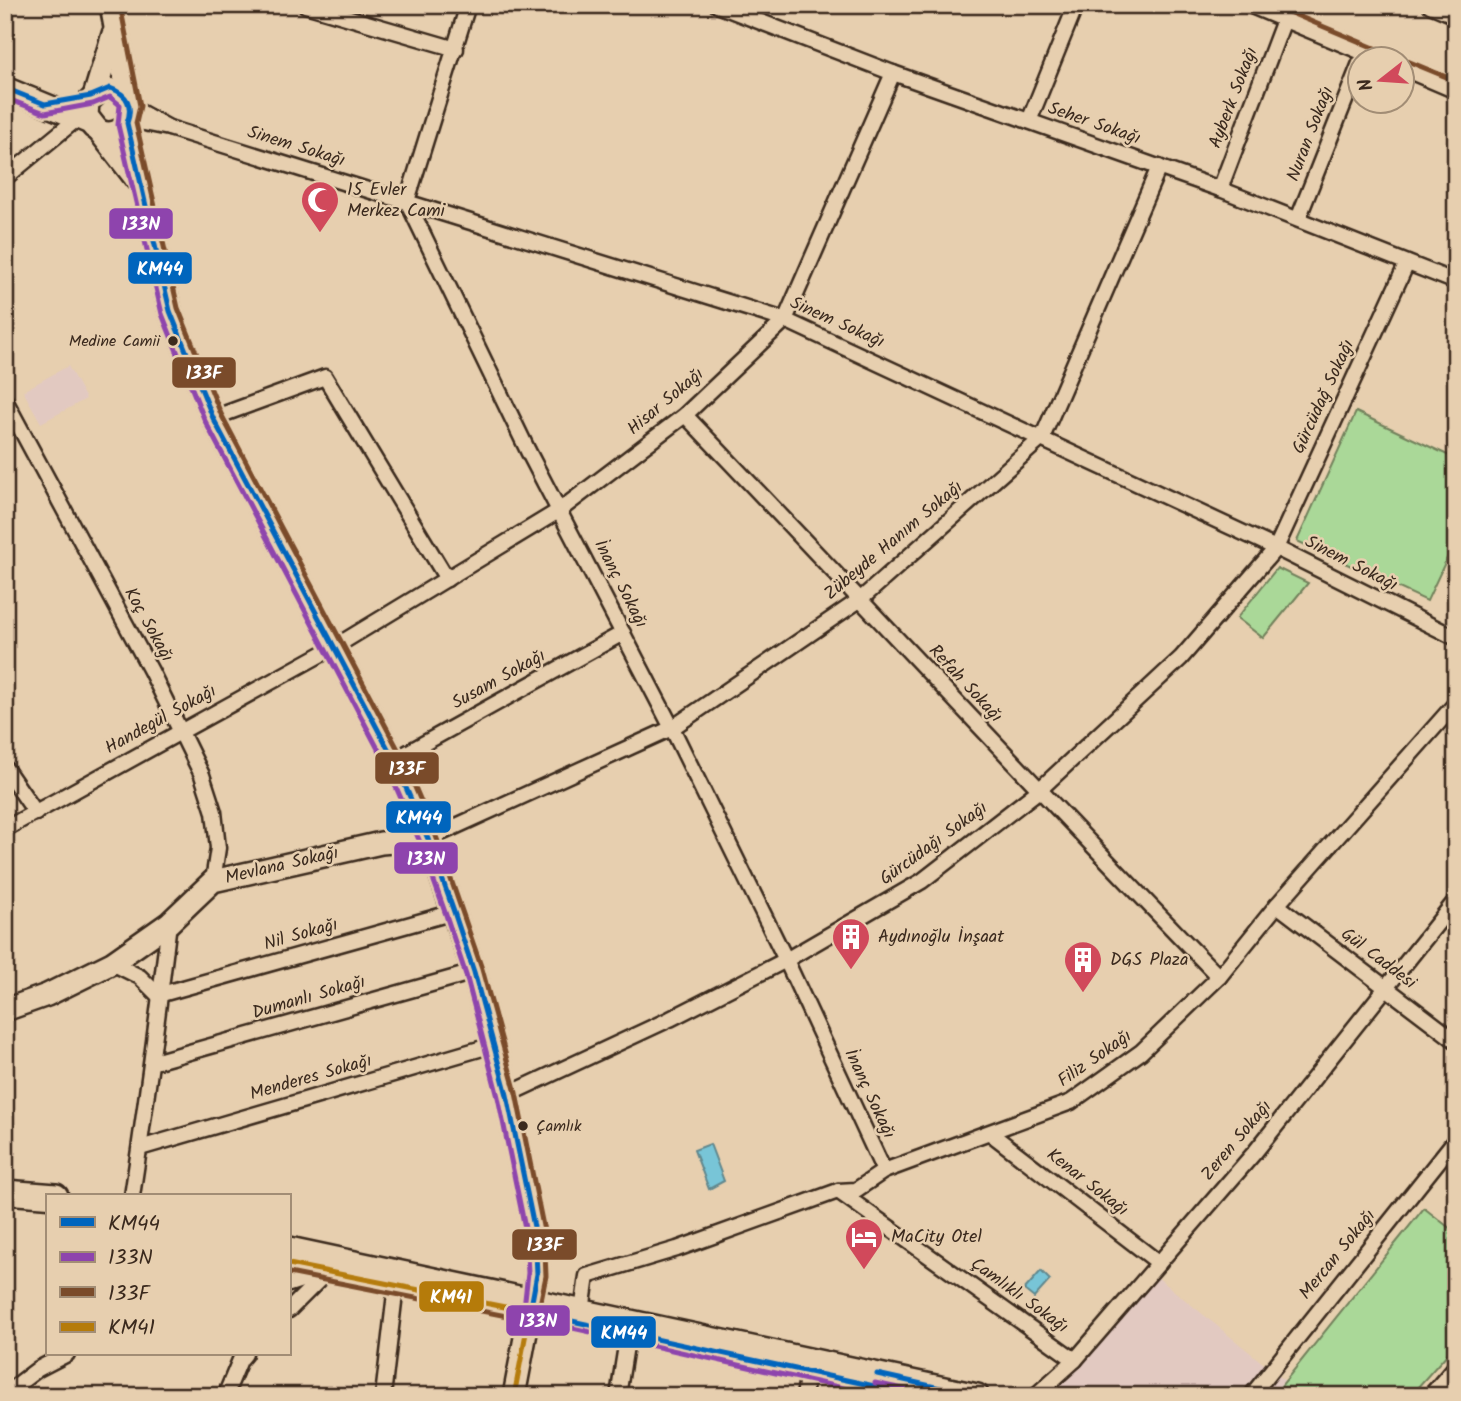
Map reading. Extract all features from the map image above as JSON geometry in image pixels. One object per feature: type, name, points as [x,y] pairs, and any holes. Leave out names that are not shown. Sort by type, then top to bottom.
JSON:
[{"type":"main road","points":[[5,1192],[46,1195]]},
{"type":"main road","points":[[5,1208],[46,1211]]},
{"type":"main road","points":[[290,1249],[335,1267],[396,1285],[531,1306],[582,1311],[978,1396]]},
{"type":"main road","points":[[290,1264],[335,1267],[531,1306],[628,1333],[922,1396]]},
{"type":"street","points":[[111,5],[142,188],[170,311],[213,418],[394,760],[428,839],[474,972],[507,1095],[535,1232],[537,1274],[514,1396]]},
{"type":"street","points":[[305,5],[456,49]]},
{"type":"street","points":[[407,201],[468,5]]},
{"type":"street","name":"Seher Sokağı","points":[[717,5],[893,73],[1220,189],[1456,282]]},
{"type":"street","points":[[1029,121],[1076,5]]},
{"type":"street","points":[[1249,5],[1346,50]]},
{"type":"street","points":[[1430,5],[1456,16]]},
{"type":"street","name":"Ayberk Sokağı","points":[[1220,189],[1284,20]]},
{"type":"street","points":[[115,29],[86,109],[87,122],[142,188]]},
{"type":"street","name":"Hisar Sokağı","points":[[336,646],[561,510],[685,415],[785,320],[893,73]]},
{"type":"street","points":[[1416,74],[1456,91]]},
{"type":"street","points":[[5,88],[111,133],[129,113]]},
{"type":"street","points":[[45,104],[110,88],[117,90],[129,113]]},
{"type":"street","name":"Nuran Sokağı","points":[[1298,219],[1346,98]]},
{"type":"street","name":"Sinem Sokağı","points":[[129,113],[169,128],[785,320],[1276,548],[1456,638]]},
{"type":"street","points":[[5,178],[87,122]]},
{"type":"street","name":"Zübeyde Hanım Sokağı","points":[[428,839],[672,728],[861,599],[1042,438],[1159,167]]},
{"type":"street","name":"İnanç Sokağı","points":[[407,201],[523,441],[672,728],[786,960],[884,1171]]},
{"type":"street","name":"Gürcüdağ Sokağı","points":[[1276,548],[1407,263]]},
{"type":"street","points":[[213,418],[326,377],[447,579]]},
{"type":"street","name":"Koç Sokağı","points":[[5,400],[151,671],[202,775],[214,812],[218,848],[213,881]]},
{"type":"street","name":"Refah Sokağı","points":[[685,415],[861,599],[1038,791],[1219,977]]},
{"type":"street","name":"Gürcüdağı Sokağı","points":[[507,1095],[680,1014],[786,960],[922,881],[1038,791],[1181,658],[1276,548]]},
{"type":"street","name":"Susam Sokağı","points":[[394,760],[623,633]]},
{"type":"street","name":"Handegül Sokağı","points":[[5,829],[336,646]]},
{"type":"street","name":"Filiz Sokağı","points":[[582,1311],[587,1276],[677,1249],[838,1191],[856,1190],[884,1171],[1071,1102],[1141,1052],[1219,977],[1277,905],[1456,703]]},
{"type":"street","points":[[5,768],[36,813]]},
{"type":"street","name":"Mevlana Sokağı","points":[[5,1010],[47,995],[112,963],[170,923],[213,881],[381,843],[428,839]]},
{"type":"street","name":"Zeren Sokağı","points":[[1035,1396],[1075,1360],[1255,1152],[1456,900]]},
{"type":"street","name":"Gül Caddesi","points":[[1277,905],[1384,989],[1456,1041]]},
{"type":"street","name":"Nil Sokağı","points":[[158,995],[454,912]]},
{"type":"street","points":[[132,1194],[154,1062],[158,995],[170,923]]},
{"type":"street","points":[[112,963],[139,977],[158,995]]},
{"type":"street","name":"Dumanlı Sokağı","points":[[154,1062],[474,972]]},
{"type":"street","name":"Menderes Sokağı","points":[[140,1148],[493,1045]]},
{"type":"street","name":"Kenar Sokağı","points":[[990,1133],[1159,1263]]},
{"type":"street","name":"Mercan Sokağı","points":[[1251,1396],[1456,1139]]},
{"type":"street","name":"Çamlıklı Sokağı","points":[[838,1191],[1075,1360]]},
{"type":"street","points":[[290,1284],[335,1267]]},
{"type":"street","points":[[290,1309],[335,1267]]},
{"type":"street","points":[[383,1396],[396,1285]]},
{"type":"street","points":[[618,1396],[628,1333]]},
{"type":"street","points":[[12,1392],[64,1356]]},
{"type":"street","points":[[225,1396],[243,1356]]},
{"type":"street","points":[[1430,1396],[1456,1366]]},
{"type":"street","points":[[804,1396],[808,1371]]},
{"type":"shaded area","points":[[68,366],[86,399],[41,423],[23,391]]},
{"type":"shaded area","points":[[1157,1277],[1285,1381],[1273,1396],[1049,1396]]},
{"type":"green space","points":[[1356,412],[1456,459],[1456,539],[1427,601],[1297,541]]},
{"type":"green space","points":[[1277,568],[1308,583],[1263,638],[1237,618]]},
{"type":"green space","points":[[1424,1208],[1456,1233],[1456,1344],[1410,1396],[1273,1396]]},
{"type":"water","points":[[710,1144],[724,1181],[709,1189],[694,1150]]},
{"type":"water","points":[[1041,1271],[1050,1280],[1034,1298],[1024,1290]]},
{"type":"transit line","name":"133F","points":[[120,5],[140,106],[136,123],[178,308],[221,414],[402,757],[436,836],[482,969],[516,1093],[544,1231],[546,1276],[538,1314],[532,1321],[290,1273]]},
{"type":"transit line","name":"133F","points":[[1272,5],[1370,46]]},
{"type":"transit line","name":"133F","points":[[1416,65],[1456,81]]},
{"type":"transit line","name":"KM44","points":[[5,88],[45,104],[91,96],[110,88],[128,101],[127,123],[170,311],[213,418],[394,760],[428,839],[474,972],[507,1095],[535,1232],[537,1274],[530,1312],[921,1396]]},
{"type":"transit line","name":"133N","points":[[5,98],[45,113],[93,104],[110,97],[120,105],[118,125],[162,314],[205,421],[386,764],[420,842],[466,975],[498,1097],[526,1233],[528,1273],[523,1317],[879,1396]]},
{"type":"transit line","name":"KM41","points":[[290,1264],[530,1312],[514,1396]]},
{"type":"transit line","name":"KM44","points":[[877,1374],[976,1396]]},
{"type":"transit line","name":"133N","points":[[875,1383],[935,1396]]},
{"type":"place","name":"15 Evler Merkez Cami","points":[[320,234]]},
{"type":"place","name":"Medine Camii","points":[[173,341]]},
{"type":"place","name":"Aydınoğlu İnşaat","points":[[851,971]]},
{"type":"place","name":"DGS Plaza","points":[[1083,994]]},
{"type":"place","name":"Çamlık","points":[[523,1126]]},
{"type":"place","name":"MaCity Otel","points":[[864,1271]]}]
